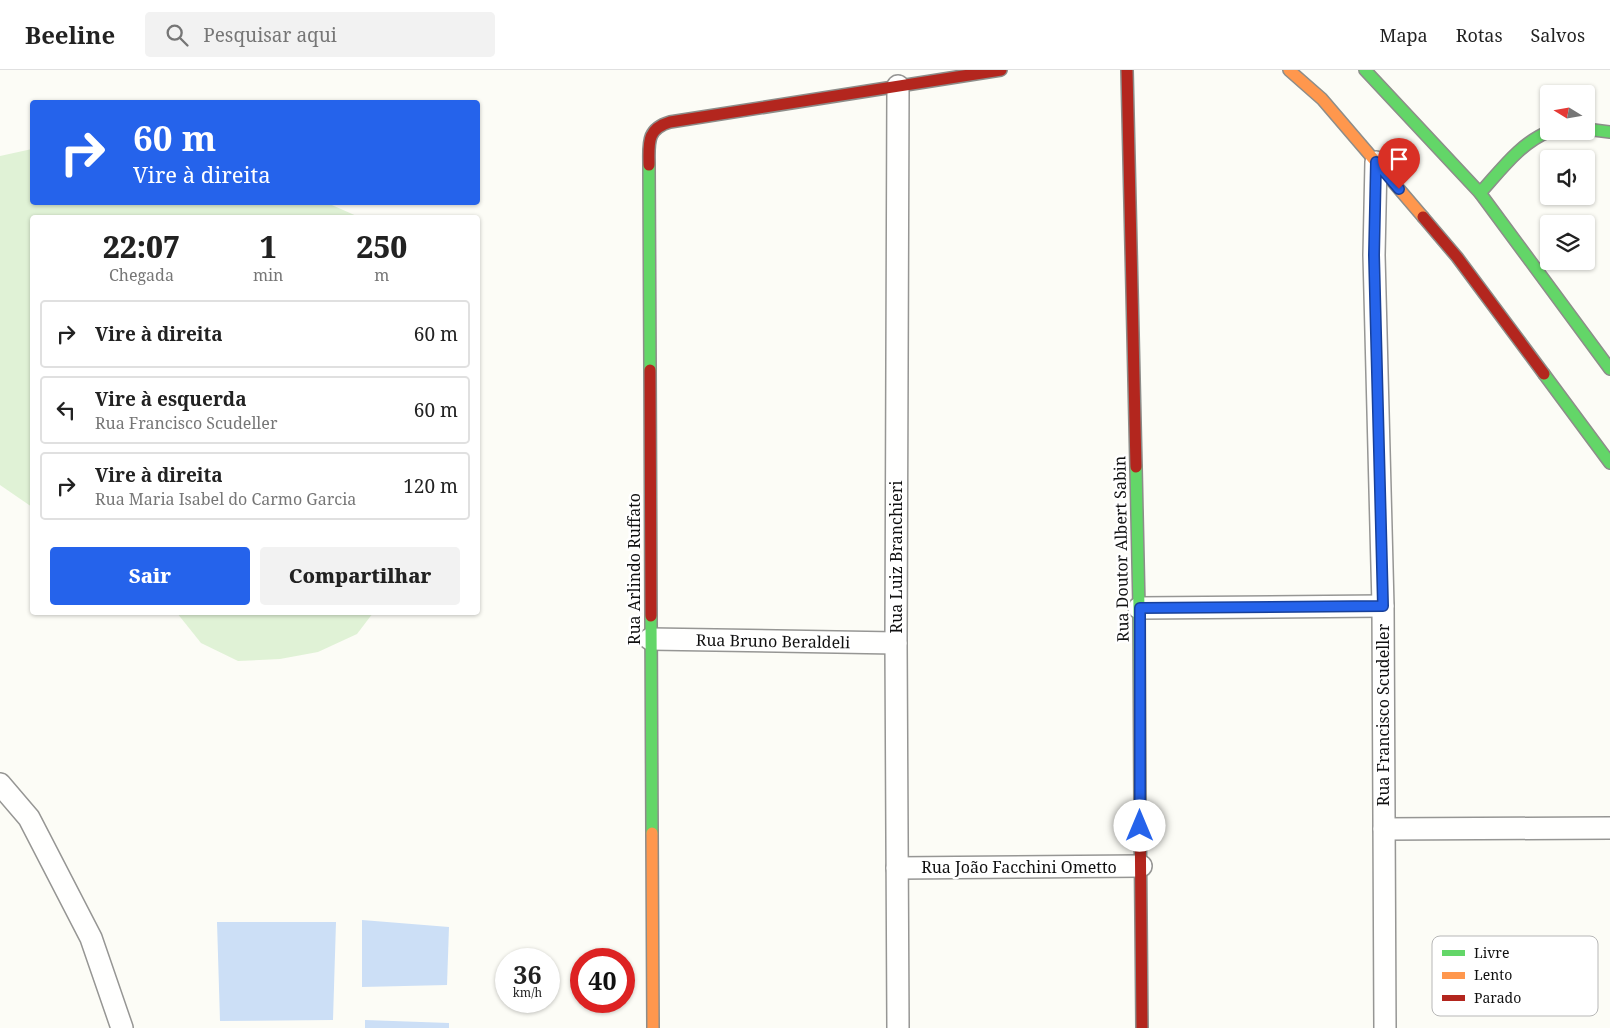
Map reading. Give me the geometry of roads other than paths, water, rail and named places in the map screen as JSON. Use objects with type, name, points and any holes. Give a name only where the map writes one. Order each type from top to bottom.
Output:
[{"type":"street","points":[[898,86],[1001,70]]},
{"type":"street","name":"Rua Doutor Albert Sabin","points":[[1127,70],[1140,608],[1142,1028]]},
{"type":"street","points":[[1289,70],[1322,100],[1457,257],[1610,463]]},
{"type":"street","points":[[1365,70],[1480,193],[1610,369]]},
{"type":"street","name":"Rua Arlindo Ruffato","points":[[653,1028],[649,140],[652,131],[660,124],[758,110],[898,86]]},
{"type":"street","name":"Rua Luiz Branchieri","points":[[898,86],[896,643],[898,1028]]},
{"type":"street","points":[[1595,130],[1610,132]]},
{"type":"street","points":[[1480,193],[1517,152],[1540,135]]},
{"type":"street","name":"Rua Francisco Scudeller","points":[[1376,162],[1374,255],[1383,606],[1385,1028]]},
{"type":"street","points":[[1140,608],[1383,606]]},
{"type":"street","name":"Rua Bruno Beraldeli","points":[[650,639],[896,643]]},
{"type":"street","points":[[0,784],[29,818],[91,938],[122,1028]]},
{"type":"street","points":[[1384,829],[1610,828]]},
{"type":"street","name":"Rua João Facchini Ometto","points":[[897,868],[1141,866]]},
{"type":"water","points":[[362,920],[449,927],[447,985],[362,987]]},
{"type":"water","points":[[217,922],[336,922],[333,1020],[220,1021]]},
{"type":"water","points":[[365,1020],[449,1023],[449,1028],[365,1028]]}]
